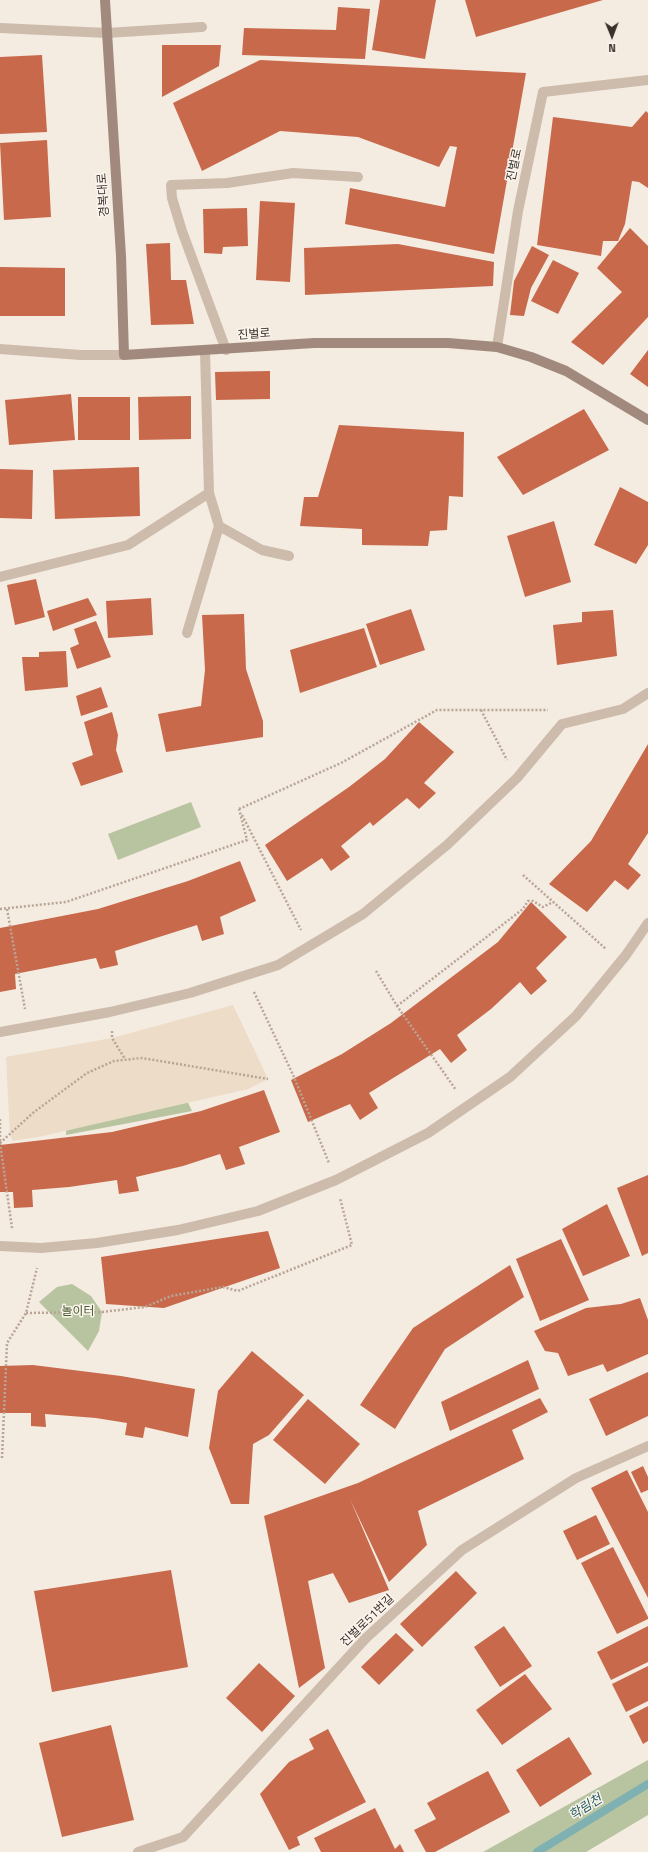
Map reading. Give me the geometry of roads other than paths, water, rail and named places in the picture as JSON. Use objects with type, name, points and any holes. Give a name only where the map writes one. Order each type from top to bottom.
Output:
[{"type":"street","name":"경복대로","points":[[105,0],[122,256],[124,355]]},
{"type":"street","points":[[0,28],[107,33],[202,28]]},
{"type":"street","name":"진벌로","points":[[496,347],[518,211],[544,92],[648,80]]},
{"type":"street","points":[[226,350],[182,231],[172,198],[170,185],[227,183],[293,173],[358,177]]},
{"type":"street","name":"진벌로","points":[[0,349],[81,355],[124,355],[226,350],[314,343],[448,343],[496,347],[531,357],[566,371],[648,420]]},
{"type":"street","points":[[187,632],[219,526],[209,493],[205,351]]},
{"type":"street","points":[[0,578],[128,545],[209,493]]},
{"type":"street","points":[[219,526],[262,550],[289,556]]},
{"type":"street","points":[[0,1032],[110,1012],[190,993],[278,966],[310,948],[363,914],[447,845],[517,778],[562,724],[623,709],[648,693]]},
{"type":"street","points":[[0,1246],[41,1248],[97,1242],[178,1230],[258,1211],[336,1180],[428,1133],[510,1077],[576,1016],[620,962],[648,923]]},
{"type":"street","name":"진벌로51번길","points":[[138,1852],[183,1837],[366,1638],[462,1550],[576,1478],[648,1446]]},
{"type":"waterway","name":"학림천","points":[[537,1852],[648,1784]]},
{"type":"park label","name":"놀이터","points":[[78,1312]]}]
